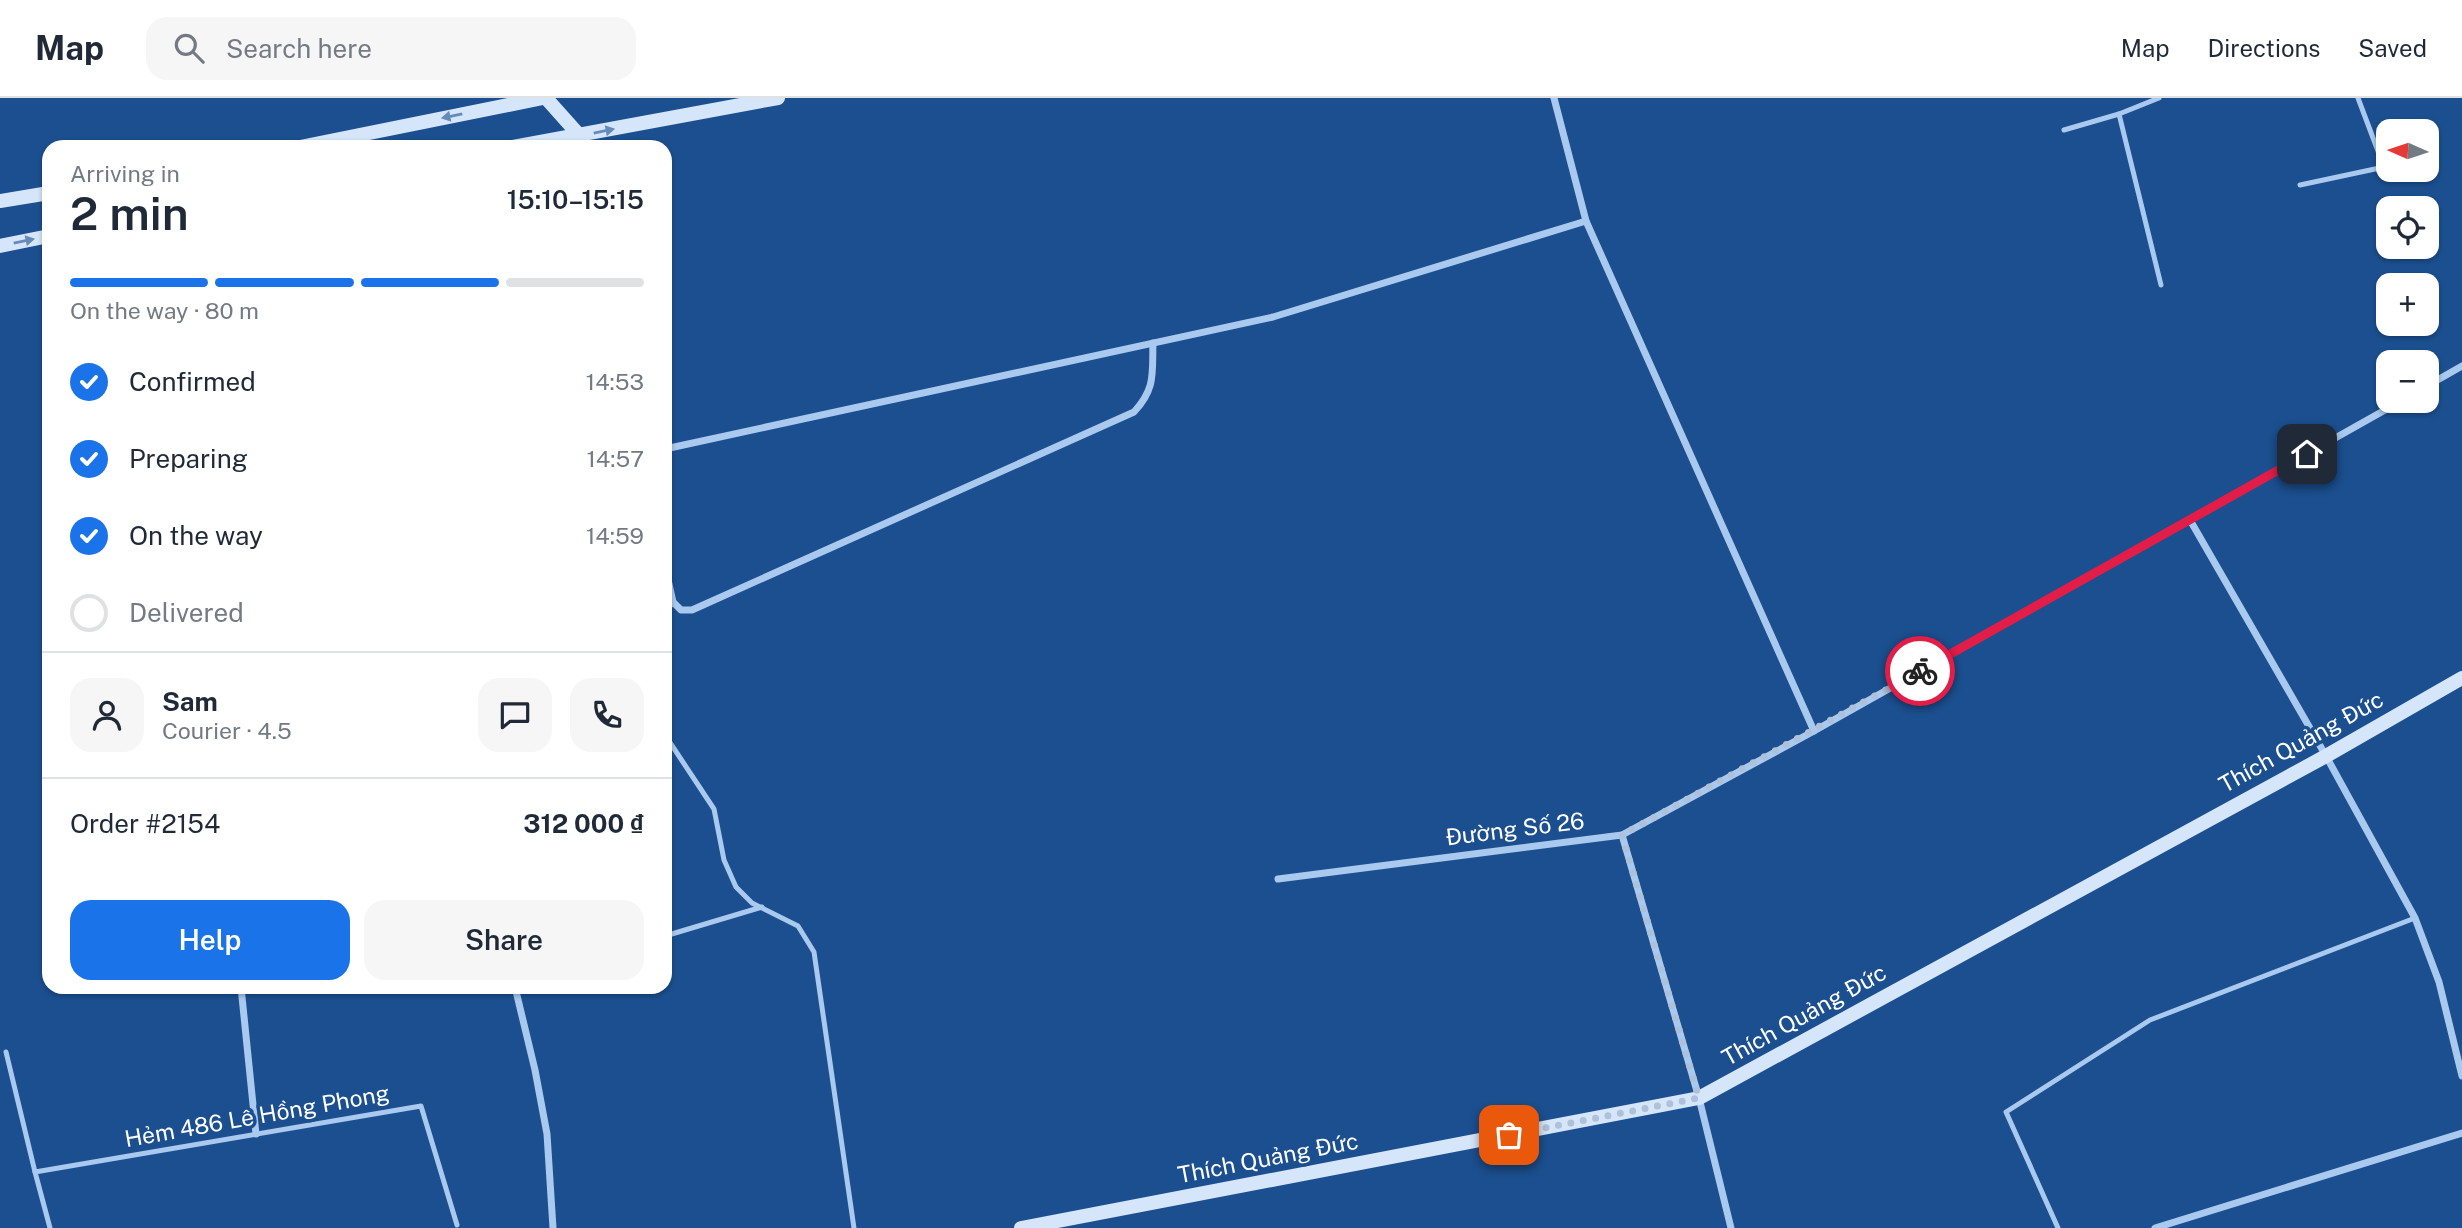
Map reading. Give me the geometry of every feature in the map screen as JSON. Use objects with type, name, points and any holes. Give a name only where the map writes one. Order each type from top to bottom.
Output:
[{"type":"street","points":[[335,140],[544,98],[579,140]]},
{"type":"street","points":[[585,140],[778,98]]},
{"type":"street","points":[[1554,98],[1586,221],[1814,731]]},
{"type":"street","points":[[0,201],[42,194]]},
{"type":"street","points":[[672,447],[1273,317],[1586,221]]},
{"type":"street","points":[[0,246],[42,237]]},
{"type":"street","points":[[672,598],[681,610],[692,610],[1135,412],[1146,399],[1152,385],[1153,343]]},
{"type":"street","points":[[2439,379],[2462,366]]},
{"type":"street","name":"Đường Số 26","points":[[1278,878],[1622,835],[1814,731],[2380,413]]},
{"type":"street","points":[[2190,520],[2416,918],[2439,982],[2462,1076]]},
{"type":"street","name":"Thích Quảng Đức","points":[[1021,1228],[1699,1098],[2326,756],[2462,678]]},
{"type":"street","points":[[1622,835],[1699,1098],[1731,1228]]},
{"type":"street","points":[[242,994],[256,1134]]},
{"type":"street","points":[[517,994],[547,1134],[553,1228]]},
{"type":"street","points":[[2155,1228],[2462,1133]]},
{"type":"lane","points":[[2064,130],[2119,114],[2159,98]]},
{"type":"lane","points":[[2358,98],[2376,142]]},
{"type":"lane","points":[[2119,114],[2161,285]]},
{"type":"lane","points":[[2300,185],[2376,168]]},
{"type":"lane","points":[[672,746],[714,809],[724,860],[736,887],[752,903],[798,926],[814,952],[854,1228]]},
{"type":"lane","points":[[672,934],[762,907]]},
{"type":"lane","points":[[2058,1228],[2006,1112],[2150,1020],[2416,918]]},
{"type":"lane","points":[[6,1052],[50,1228]]},
{"type":"lane","name":"Hẻm 486 Lê Hồng Phong","points":[[34,1172],[421,1106],[457,1225]]},
{"type":"way so far","points":[[1509,1135],[1699,1098],[1622,835],[1920,671]]},
{"type":"route","points":[[1920,671],[2307,454]]}]
